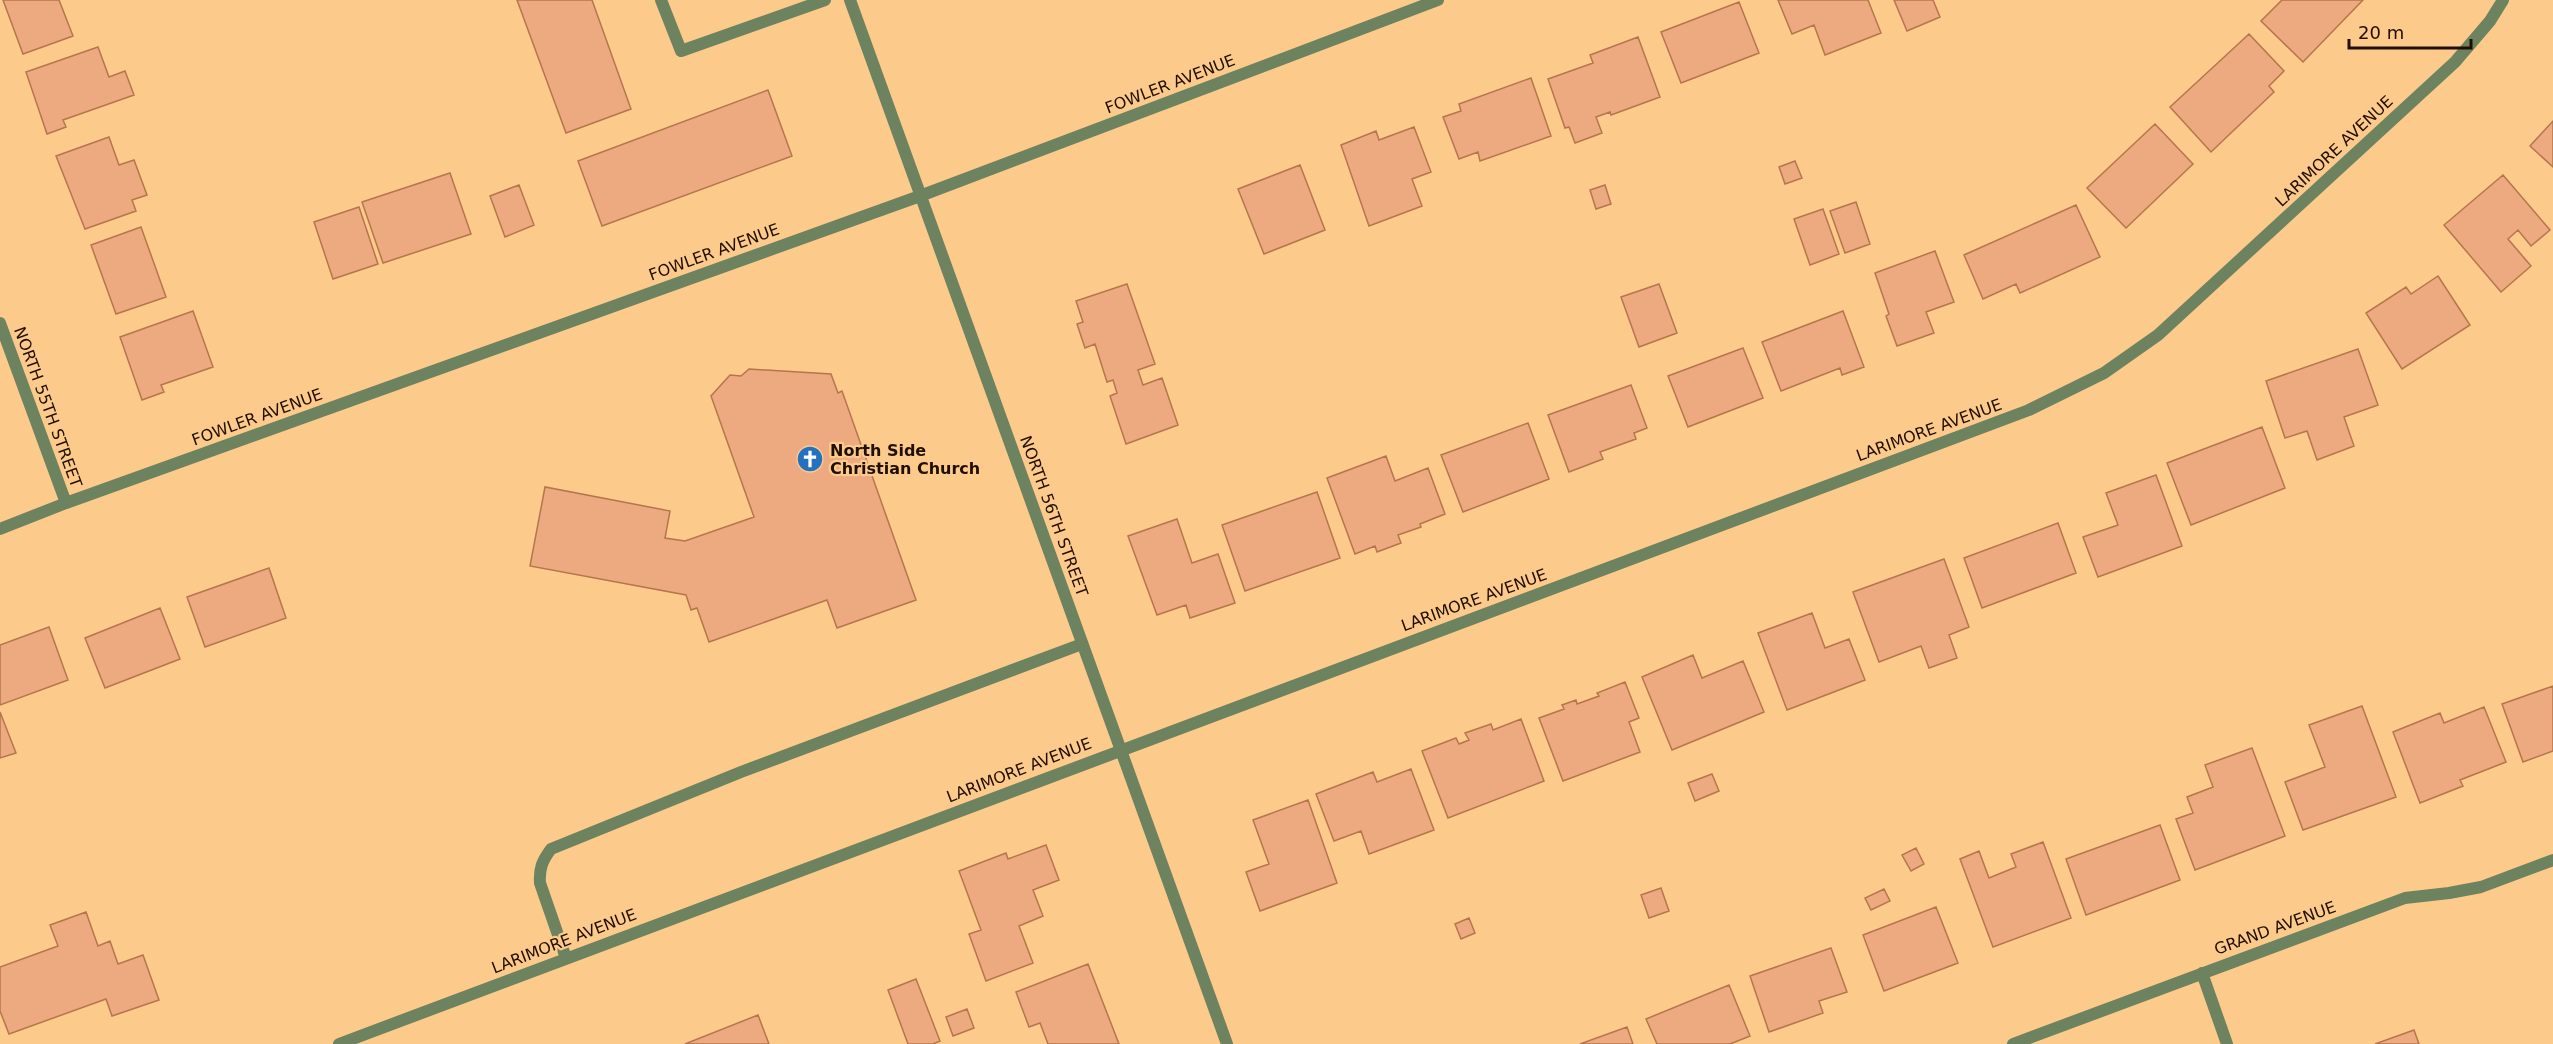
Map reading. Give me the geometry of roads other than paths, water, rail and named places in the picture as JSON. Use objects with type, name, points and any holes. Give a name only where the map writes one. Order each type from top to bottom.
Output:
[{"type":"street","points":[[661,0],[681,51],[825,0]]},
{"type":"street","name":"NORTH 56TH STREET","points":[[850,0],[1227,1044]]},
{"type":"street","name":"FOWLER AVENUE","points":[[0,529],[66,503],[920,196],[1438,0]]},
{"type":"street","name":"LARIMORE AVENUE","points":[[339,1044],[2029,410],[2104,373],[2158,335],[2455,62],[2490,21],[2503,0]]},
{"type":"street","name":"NORTH 55TH STREET","points":[[0,323],[66,503]]},
{"type":"street","points":[[566,958],[540,883],[539,872],[543,859],[551,849],[752,768],[1082,644]]},
{"type":"street","name":"GRAND AVENUE","points":[[2013,1044],[2405,898],[2449,894],[2481,887],[2553,860]]},
{"type":"street","points":[[2202,973],[2227,1044]]},
{"type":"place","name":"North Side Christian Church","points":[[810,459]]}]
